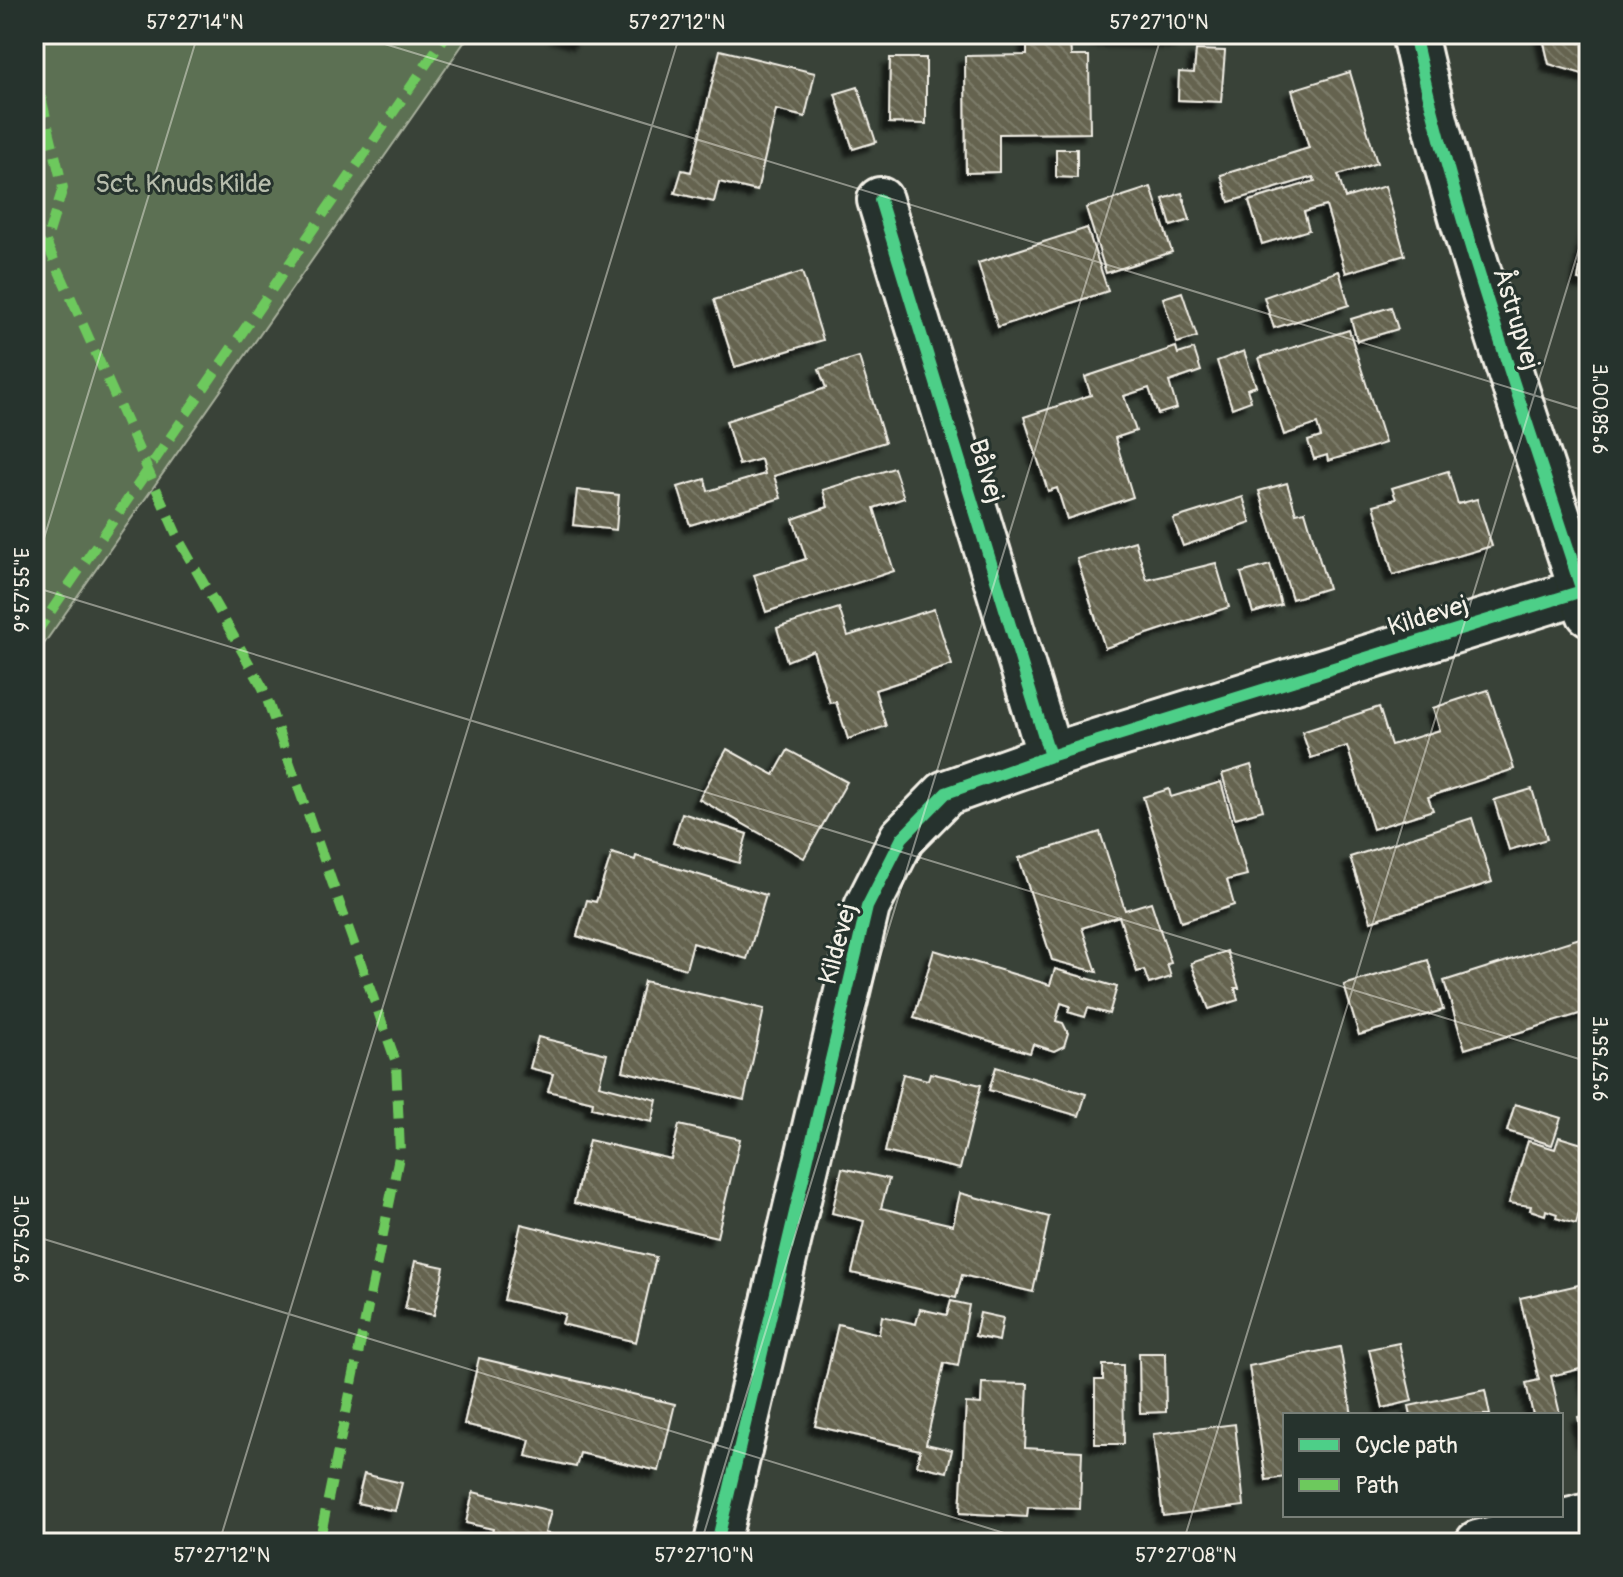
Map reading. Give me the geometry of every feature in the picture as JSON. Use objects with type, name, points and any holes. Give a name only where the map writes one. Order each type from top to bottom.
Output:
[{"type":"street","name":"Åstrupvej","points":[[1414,34],[1427,93],[1503,357],[1586,602]]},
{"type":"street","name":"Bålvej","points":[[880,200],[1050,756]]},
{"type":"street","name":"Kildevej","points":[[717,1543],[867,907],[902,838],[946,793],[1050,756],[1586,602]]},
{"type":"street","points":[[1478,1543],[1589,1516]]},
{"type":"green space","name":"Sct. Knuds Kilde","points":[[34,34],[470,34],[34,658]]},
{"type":"building","points":[[556,34],[583,34],[581,42]]},
{"type":"building","points":[[1099,34],[1181,34],[1181,41],[1099,39]]},
{"type":"building","points":[[1542,34],[1589,34],[1589,76],[1549,64]]},
{"type":"building","points":[[1027,39],[1070,39],[1071,56],[1089,56],[1090,133],[999,134],[999,172],[966,173],[965,56],[1027,55]]},
{"type":"building","points":[[720,50],[815,73],[805,117],[776,110],[757,191],[719,182],[714,202],[675,193],[682,170],[691,172]]},
{"type":"building","points":[[1196,50],[1225,51],[1221,102],[1178,100],[1179,72],[1194,73]]},
{"type":"building","points":[[890,58],[926,58],[926,124],[889,123]]},
{"type":"building","points":[[1350,72],[1377,163],[1338,175],[1345,198],[1385,186],[1405,255],[1346,273],[1326,206],[1304,212],[1309,230],[1262,244],[1249,201],[1315,181],[1313,177],[1229,202],[1221,175],[1309,148],[1292,90]]},
{"type":"building","points":[[858,87],[876,142],[853,149],[835,94]]},
{"type":"building","points":[[1056,149],[1077,149],[1077,178],[1056,177]]},
{"type":"building","points":[[1151,187],[1172,252],[1106,273],[1086,208]]},
{"type":"building","points":[[1182,193],[1190,220],[1171,226],[1163,199]]},
{"type":"building","points":[[1589,213],[1589,282],[1578,280]]},
{"type":"building","points":[[1087,228],[1108,291],[998,327],[978,263]]},
{"type":"building","points":[[1339,271],[1349,305],[1274,328],[1264,297]]},
{"type":"building","points":[[802,272],[823,340],[735,367],[714,300]]},
{"type":"building","points":[[1182,292],[1197,337],[1177,343],[1163,298]]},
{"type":"building","points":[[1391,307],[1398,329],[1357,341],[1351,319]]},
{"type":"building","points":[[1349,330],[1385,443],[1328,461],[1327,455],[1314,459],[1308,441],[1321,437],[1317,424],[1284,435],[1259,358]]},
{"type":"building","points":[[1176,347],[1178,354],[1194,349],[1201,371],[1169,382],[1177,408],[1158,414],[1149,388],[1124,396],[1136,431],[1115,438],[1133,497],[1067,519],[1057,488],[1048,491],[1024,417],[1091,395],[1085,377]]},
{"type":"building","points":[[1244,351],[1256,386],[1247,389],[1251,401],[1232,408],[1217,361]]},
{"type":"building","points":[[859,357],[885,442],[774,476],[781,498],[690,525],[678,487],[705,479],[708,491],[765,474],[761,459],[739,465],[726,421],[826,388],[819,369]]},
{"type":"building","points":[[894,468],[904,498],[874,508],[894,571],[766,612],[754,575],[806,559],[793,519],[828,507],[823,490]]},
{"type":"building","points":[[1448,471],[1458,504],[1477,499],[1492,546],[1393,575],[1374,505],[1396,499],[1392,488]]},
{"type":"building","points":[[1287,483],[1296,513],[1305,511],[1328,588],[1292,599],[1259,491]]},
{"type":"building","points":[[577,490],[619,495],[616,530],[573,525]]},
{"type":"building","points":[[1243,497],[1251,523],[1183,546],[1173,519]]},
{"type":"building","points":[[1135,541],[1147,580],[1216,563],[1229,607],[1105,648],[1077,559]]},
{"type":"building","points":[[1270,565],[1281,605],[1253,613],[1241,573]]},
{"type":"building","points":[[839,608],[848,636],[934,609],[952,665],[875,690],[886,726],[848,739],[836,702],[830,703],[813,650],[787,661],[777,628]]},
{"type":"building","points":[[1488,690],[1514,769],[1428,797],[1433,810],[1373,829],[1347,746],[1311,758],[1302,732],[1379,707],[1391,745],[1440,730],[1433,708]]},
{"type":"building","points":[[727,749],[774,775],[788,750],[847,782],[804,858],[699,799]]},
{"type":"building","points":[[1251,765],[1263,810],[1235,818],[1222,774]]},
{"type":"building","points":[[1221,782],[1247,875],[1227,880],[1234,905],[1181,922],[1143,797],[1169,789],[1171,797]]},
{"type":"building","points":[[1532,789],[1547,839],[1509,850],[1494,800]]},
{"type":"building","points":[[682,813],[747,834],[739,863],[673,843]]},
{"type":"building","points":[[1472,818],[1492,882],[1371,921],[1350,857]]},
{"type":"building","points":[[1100,832],[1125,910],[1151,902],[1171,963],[1167,964],[1171,977],[1149,984],[1144,970],[1137,972],[1119,916],[1082,928],[1097,972],[1052,960],[1019,858]]},
{"type":"building","points":[[612,853],[635,860],[636,856],[766,895],[747,959],[693,943],[686,969],[577,936],[587,900],[596,902]]},
{"type":"building","points":[[1583,937],[1589,957],[1589,1011],[1465,1049],[1444,981]]},
{"type":"building","points":[[934,950],[1050,985],[1055,969],[1117,987],[1109,1014],[1088,1008],[1085,1017],[1068,1012],[1070,1006],[1061,1003],[1056,1021],[1063,1023],[1068,1033],[1064,1046],[1054,1051],[1033,1044],[1030,1053],[914,1018]]},
{"type":"building","points":[[1227,951],[1239,988],[1235,988],[1238,1000],[1209,1009],[1191,963]]},
{"type":"building","points":[[1428,960],[1443,1010],[1359,1035],[1344,985]]},
{"type":"building","points":[[644,981],[764,1009],[744,1100],[623,1071]]},
{"type":"building","points":[[538,1037],[607,1054],[599,1085],[657,1100],[652,1122],[592,1108],[593,1102],[548,1091],[553,1074],[530,1068]]},
{"type":"building","points":[[996,1067],[1086,1094],[1079,1116],[989,1090]]},
{"type":"building","points":[[930,1073],[981,1085],[960,1169],[885,1152],[903,1074],[928,1080]]},
{"type":"building","points":[[1515,1104],[1561,1118],[1552,1145],[1507,1131]]},
{"type":"building","points":[[679,1125],[740,1139],[717,1237],[574,1203],[589,1140],[671,1159]]},
{"type":"building","points":[[1559,1137],[1589,1146],[1589,1216],[1579,1213],[1576,1224],[1556,1218],[1557,1214],[1546,1210],[1545,1215],[1530,1210],[1531,1206],[1509,1203],[1528,1141],[1555,1149]]},
{"type":"building","points":[[842,1168],[889,1179],[881,1208],[953,1225],[960,1193],[1049,1217],[1033,1292],[962,1275],[956,1298],[852,1273],[864,1221],[832,1213]]},
{"type":"building","points":[[521,1224],[656,1257],[636,1342],[562,1324],[565,1314],[504,1300]]},
{"type":"building","points":[[415,1261],[444,1267],[434,1315],[405,1309]]},
{"type":"building","points":[[1583,1284],[1589,1309],[1589,1391],[1584,1368],[1551,1376],[1560,1413],[1533,1413],[1526,1383],[1539,1380],[1520,1298]]},
{"type":"building","points":[[951,1301],[969,1305],[958,1366],[944,1363],[926,1444],[952,1450],[947,1472],[917,1465],[920,1450],[815,1426],[838,1324],[879,1334],[882,1316],[916,1324],[920,1309],[947,1315]]},
{"type":"building","points":[[980,1313],[1003,1318],[999,1341],[975,1336]]},
{"type":"building","points":[[1399,1343],[1412,1401],[1383,1408],[1369,1349]]},
{"type":"building","points":[[1340,1347],[1352,1413],[1283,1413],[1283,1477],[1266,1480],[1249,1366]]},
{"type":"building","points":[[1139,1353],[1165,1353],[1166,1412],[1140,1413]]},
{"type":"building","points":[[479,1358],[675,1404],[659,1471],[580,1453],[576,1467],[526,1456],[530,1440],[464,1424]]},
{"type":"building","points":[[1103,1365],[1123,1365],[1124,1444],[1095,1444],[1095,1380],[1103,1380]]},
{"type":"building","points":[[982,1383],[1028,1384],[1025,1448],[1082,1451],[1080,1509],[1028,1507],[1027,1517],[960,1513],[966,1403],[981,1404]]},
{"type":"building","points":[[1485,1390],[1490,1413],[1411,1413],[1409,1406]]},
{"type":"building","points":[[1589,1414],[1589,1438],[1583,1440],[1578,1417]]},
{"type":"building","points":[[1235,1424],[1244,1506],[1163,1516],[1153,1434]]},
{"type":"building","points":[[364,1474],[402,1483],[395,1511],[357,1503]]},
{"type":"building","points":[[473,1492],[551,1511],[545,1533],[584,1543],[490,1543],[493,1529],[466,1523]]},
{"type":"marked path","points":[[34,51],[39,34]]},
{"type":"marked path","points":[[34,636],[447,34]]},
{"type":"marked path","points":[[34,68],[63,188],[46,242],[34,254]]},
{"type":"marked path","points":[[46,242],[180,542],[263,688],[396,1062],[400,1152],[319,1543]]},
{"type":"cycle path","points":[[1414,34],[1451,181],[1589,613]]},
{"type":"cycle path","points":[[880,200],[1050,756]]},
{"type":"cycle path","points":[[717,1543],[867,907],[902,838],[946,793],[1050,756],[1582,591]]}]
